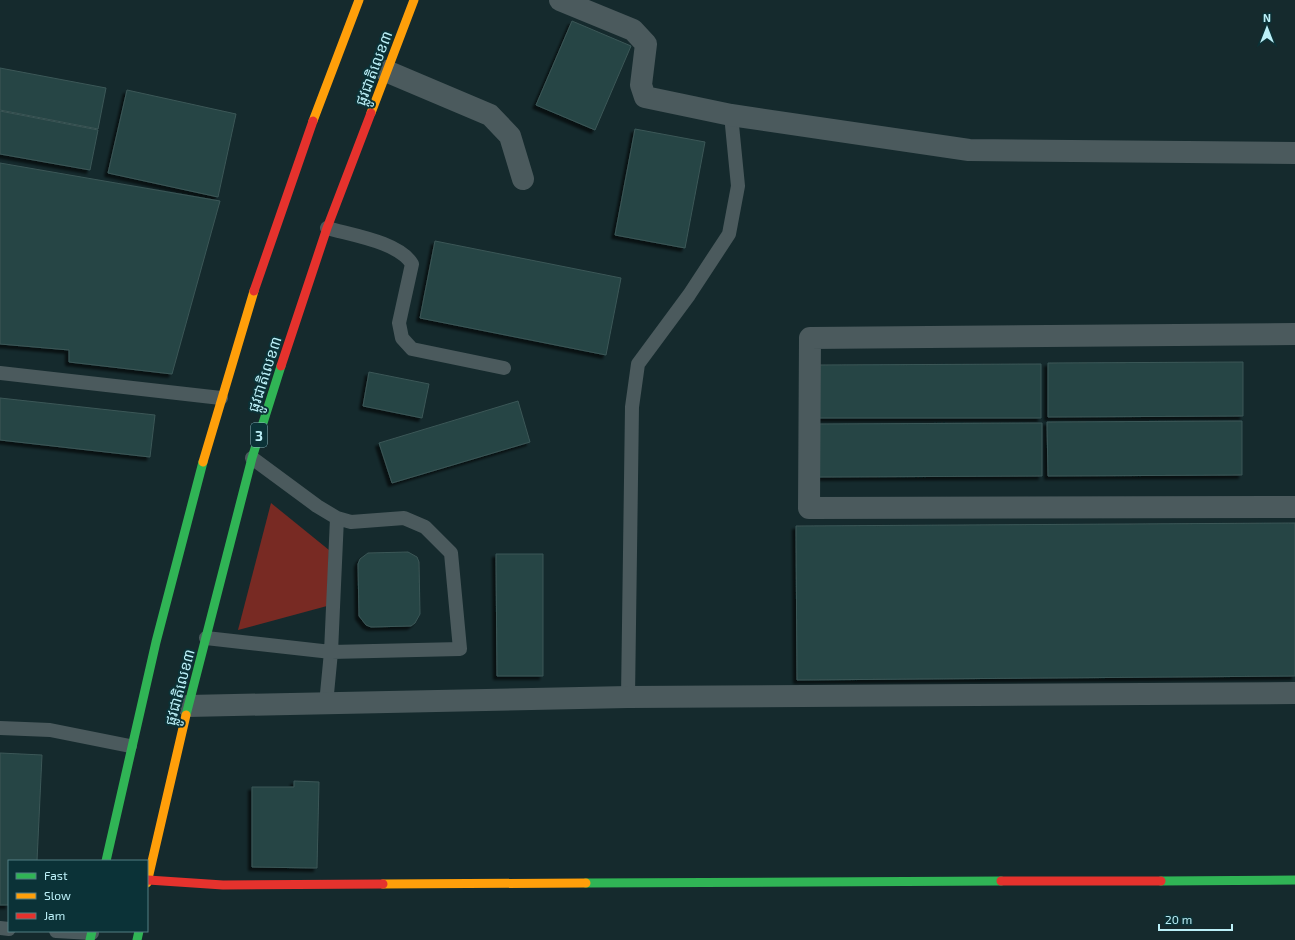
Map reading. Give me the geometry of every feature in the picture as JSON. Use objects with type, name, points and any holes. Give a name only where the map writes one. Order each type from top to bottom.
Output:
[{"type":"main road","points":[[106,860],[130,746],[180,542],[221,398],[279,214],[358,0]]},
{"type":"main road","name":"ផ្លូវជាតិលេខ៣","points":[[148,878],[188,706],[252,458],[268,405],[327,228],[414,0]]},
{"type":"main road","points":[[148,882],[223,885],[1295,880]]},
{"type":"street","points":[[560,0],[633,30],[646,44],[641,85],[645,97],[731,115],[969,150],[1295,153]]},
{"type":"street","points":[[386,71],[490,115],[510,136],[523,178]]},
{"type":"street","points":[[1295,334],[810,338],[809,508],[1295,507]]},
{"type":"street","points":[[188,706],[628,697],[1295,693]]},
{"type":"lane","points":[[628,697],[632,407],[638,364],[689,295],[729,234],[738,186],[731,115]]},
{"type":"lane","points":[[327,228],[390,246],[408,256],[412,264],[399,323],[402,338],[412,349],[504,368]]},
{"type":"lane","points":[[0,374],[221,398]]},
{"type":"lane","points":[[206,638],[331,652],[460,648],[451,553],[425,527],[404,518],[351,522],[337,518],[317,506],[252,458]]},
{"type":"lane","points":[[326,704],[331,652],[337,518]]},
{"type":"lane","points":[[0,728],[50,730],[130,746]]},
{"type":"lane","points":[[65,932],[91,935]]},
{"type":"shaded area","points":[[271,503],[329,550],[327,606],[238,630]]},
{"type":"building","points":[[572,21],[631,46],[595,130],[536,105]]},
{"type":"building","points":[[0,68],[106,88],[98,129],[0,110]]},
{"type":"building","points":[[127,90],[236,114],[218,197],[108,173]]},
{"type":"building","points":[[0,111],[98,130],[90,170],[0,154]]},
{"type":"building","points":[[635,129],[705,142],[685,248],[615,235]]},
{"type":"building","points":[[0,163],[220,201],[172,374],[69,362],[69,350],[0,344]]},
{"type":"building","points":[[435,241],[621,278],[606,355],[420,318]]},
{"type":"building","points":[[1243,362],[1243,416],[1048,417],[1048,363]]},
{"type":"building","points":[[1041,364],[1041,418],[818,418],[818,365]]},
{"type":"building","points":[[369,372],[429,384],[422,418],[363,406]]},
{"type":"building","points":[[0,398],[155,415],[150,457],[0,440]]},
{"type":"building","points":[[518,401],[530,442],[392,483],[379,443]]},
{"type":"building","points":[[1242,421],[1242,475],[1048,476],[1047,422]]},
{"type":"building","points":[[1042,423],[1042,476],[819,477],[819,424]]},
{"type":"building","points":[[1295,523],[1295,676],[797,680],[796,526]]},
{"type":"building","points":[[408,552],[417,557],[419,562],[420,614],[415,623],[411,626],[371,627],[366,625],[359,616],[358,564],[360,559],[368,553]]},
{"type":"building","points":[[496,554],[543,554],[543,676],[497,676]]},
{"type":"building","points":[[0,753],[42,755],[37,860],[8,860],[8,905],[0,905]]},
{"type":"building","points":[[294,781],[319,782],[317,868],[252,867],[252,787],[294,787]]},
{"type":"traffic: fast","points":[[186,715],[252,458],[281,366]]},
{"type":"traffic: fast","points":[[106,860],[156,642],[203,462]]},
{"type":"traffic: fast","points":[[1161,881],[1295,880]]},
{"type":"traffic: fast","points":[[586,883],[1001,881]]},
{"type":"traffic: fast","points":[[90,940],[92,932]]},
{"type":"traffic: fast","points":[[137,940],[139,932]]},
{"type":"traffic: slow","points":[[313,121],[359,0]]},
{"type":"traffic: slow","points":[[371,113],[414,0]]},
{"type":"traffic: slow","points":[[203,462],[254,291]]},
{"type":"traffic: slow","points":[[148,879],[186,715]]},
{"type":"traffic: slow","points":[[383,884],[586,883]]},
{"type":"traffic: jam","points":[[281,366],[327,228],[371,113]]},
{"type":"traffic: jam","points":[[254,291],[313,121]]},
{"type":"traffic: jam","points":[[148,880],[223,885],[383,884]]},
{"type":"traffic: jam","points":[[1001,881],[1161,881]]}]
